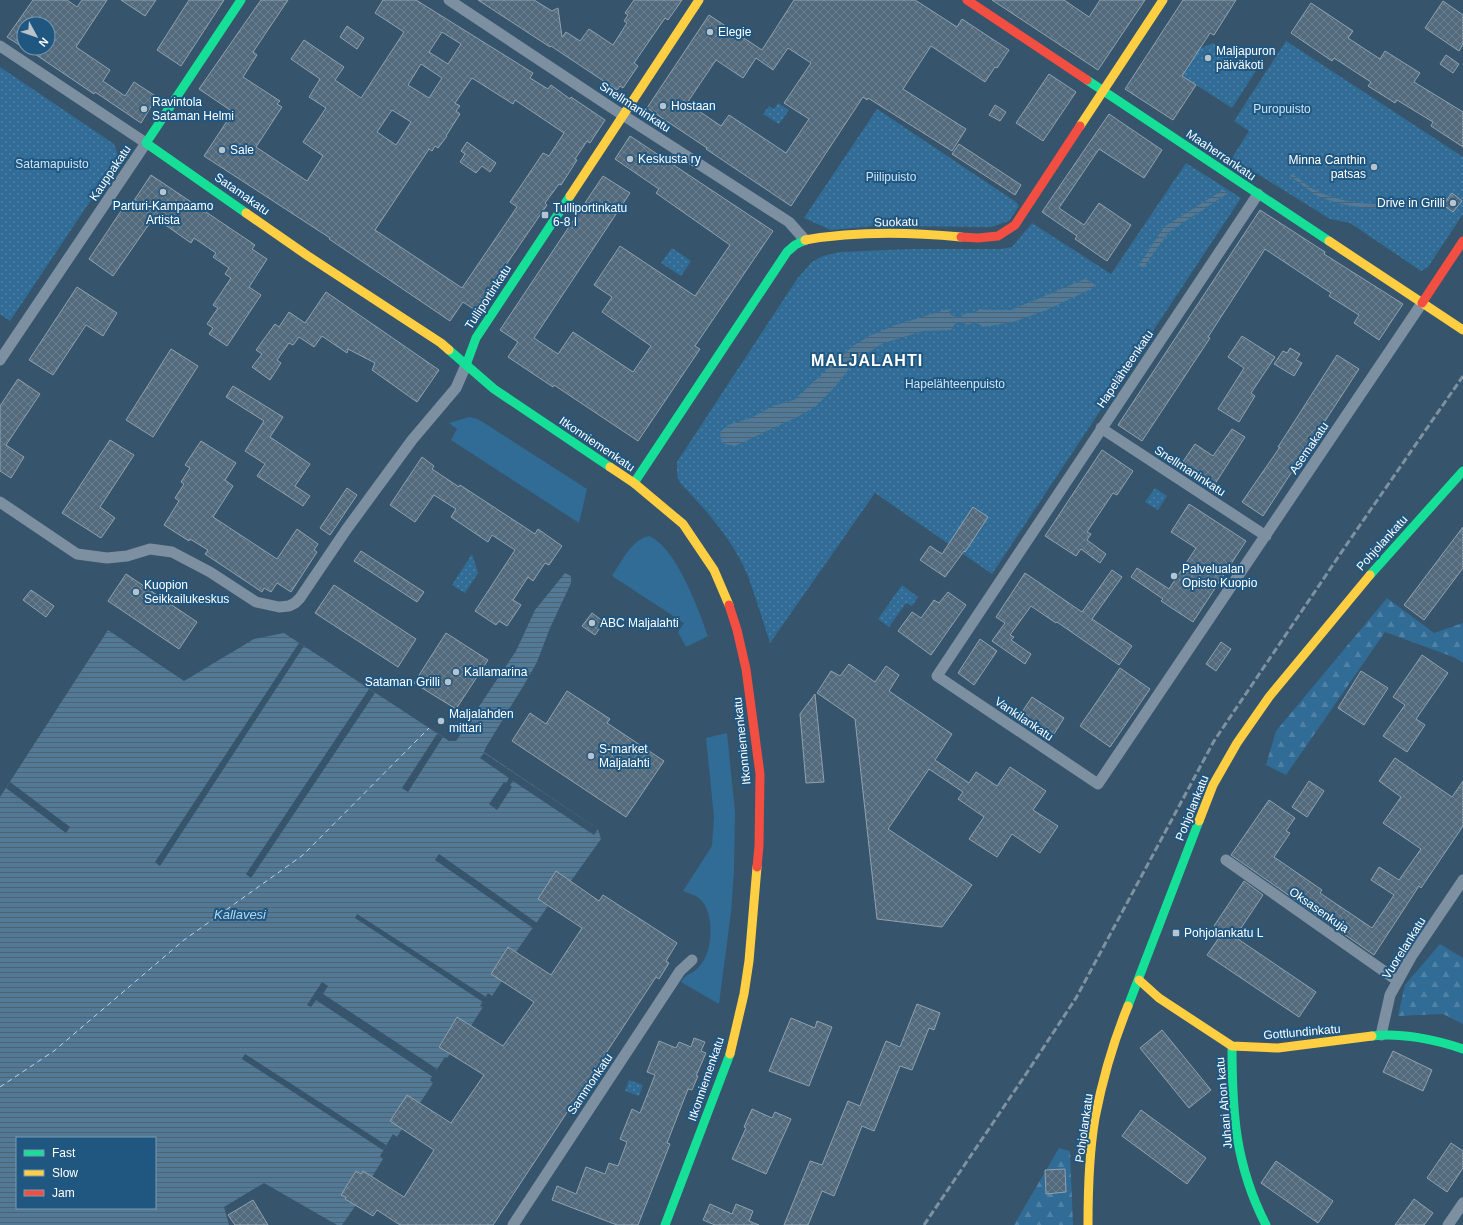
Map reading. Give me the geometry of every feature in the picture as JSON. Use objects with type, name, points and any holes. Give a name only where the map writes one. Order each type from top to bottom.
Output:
[{"type":"main road","name":"Kauppakatu","points":[[146,143],[241,0]]},
{"type":"main road","name":"Tulliportinkatu","points":[[466,365],[476,338],[698,0]]},
{"type":"main road","name":"Maaherrankatu","points":[[967,0],[1463,330]]},
{"type":"main road","name":"Suokatu","points":[[634,483],[787,252],[795,245],[805,240],[855,235],[918,233],[978,238],[998,236],[1004,233],[1015,225],[1163,0]]},
{"type":"main road","name":"Satamakatu","points":[[146,143],[308,256],[441,343],[466,365]]},
{"type":"main road","name":"Asemakatu","points":[[1422,303],[1463,241]]},
{"type":"main road","name":"Itkonniemenkatu","points":[[466,365],[494,389],[634,483],[683,524],[714,570],[726,596],[744,658],[760,774],[759,846],[749,961],[744,994],[728,1061],[666,1225]]},
{"type":"main road","name":"Pohjolankatu","points":[[1088,1225],[1088,1193],[1095,1118],[1119,1027],[1139,980],[1213,785],[1237,743],[1269,697],[1367,578],[1463,471]]},
{"type":"main road","points":[[1139,980],[1159,998],[1232,1046]]},
{"type":"main road","name":"Gottlundinkatu","points":[[1232,1046],[1278,1048],[1380,1035],[1417,1038],[1463,1049]]},
{"type":"main road","name":"Juhani Ahon katu","points":[[1232,1046],[1232,1072],[1237,1140],[1247,1181],[1266,1225]]},
{"type":"street","name":"Snellmaninkatu","points":[[449,0],[789,222],[805,240]]},
{"type":"street","name":"Satamakatu","points":[[0,46],[146,143]]},
{"type":"street","name":"Kauppakatu","points":[[0,360],[146,143]]},
{"type":"street","name":"Hapelähteenkatu","points":[[1014,558],[1258,194]]},
{"type":"street","name":"Asemakatu","points":[[1176,668],[1422,303]]},
{"type":"street","name":"Tulliportinkatu","points":[[0,502],[77,554],[107,558],[127,556],[150,550],[172,552],[210,572],[256,602],[280,607],[289,606],[300,598],[346,530],[412,440],[456,388],[466,365]]},
{"type":"street","name":"Snellmaninkatu","points":[[1101,428],[1266,536]]},
{"type":"street","name":"Vankilankatu","points":[[1014,558],[937,676],[1098,784],[1176,668]]},
{"type":"street","name":"Oksasenkuja","points":[[1226,860],[1398,981]]},
{"type":"street","name":"Vuorelankatu","points":[[1380,1035],[1390,995],[1411,957],[1463,880]]},
{"type":"street","name":"Sammonkatu","points":[[513,1225],[680,971],[692,960]]},
{"type":"street","points":[[1448,1225],[1463,1203]]},
{"type":"green space","name":"Puropuisto","points":[[1286,41],[1463,157],[1463,214],[1428,267],[1421,271],[1350,223],[1330,219],[1232,158],[1249,131],[1234,121]]},
{"type":"green space","points":[[1213,43],[1256,71],[1232,108],[1182,76],[1199,49]]},
{"type":"green space","name":"Satamapuisto","points":[[0,67],[114,144],[119,158],[10,321],[0,314]]},
{"type":"green space","points":[[778,103],[789,110],[779,124],[763,114],[769,106],[774,109]]},
{"type":"green space","name":"Piilipuisto","points":[[877,109],[1016,202],[1019,206],[1009,221],[991,227],[874,226],[831,230],[804,218]]},
{"type":"green space","name":"Hapelähteenpuisto","points":[[1186,163],[1241,198],[992,574],[875,493],[770,643],[751,584],[742,563],[719,527],[679,481],[677,462],[797,279],[812,262],[823,256],[840,252],[913,249],[1000,249],[1012,247],[1032,223],[1111,274]]},
{"type":"green space","points":[[672,248],[691,261],[681,276],[661,263]]},
{"type":"green space","points":[[469,417],[478,419],[587,489],[579,523],[451,440],[457,429],[449,423]]},
{"type":"green space","points":[[1155,488],[1167,496],[1158,510],[1145,502]]},
{"type":"green space","points":[[649,536],[659,542],[677,566],[699,611],[708,636],[686,647],[678,632],[684,623],[612,576],[632,546],[643,538]]},
{"type":"green space","points":[[472,554],[478,573],[465,593],[452,585]]},
{"type":"green space","points":[[902,585],[918,597],[912,606],[906,603],[889,627],[878,619]]},
{"type":"green space","points":[[1387,598],[1434,633],[1463,623],[1463,663],[1456,658],[1385,632],[1286,775],[1266,765],[1276,731]]},
{"type":"green space","points":[[727,733],[735,812],[734,870],[731,912],[719,1004],[681,982],[703,962],[707,954],[710,935],[709,916],[702,901],[696,896],[683,891],[712,846],[714,817],[706,738]]},
{"type":"green space","points":[[1440,944],[1463,958],[1463,1024],[1443,1014],[1398,1016],[1405,985]]},
{"type":"green space","points":[[629,1080],[643,1085],[639,1096],[625,1091]]},
{"type":"green space","points":[[1059,1148],[1070,1151],[1073,1225],[1014,1225]]},
{"type":"water","points":[[1292,174],[1314,189],[1338,199],[1369,204],[1402,204],[1404,208],[1382,209],[1350,206],[1329,200],[1311,192],[1290,176]]},
{"type":"water","points":[[1223,190],[1228,193],[1169,232],[1143,268],[1139,265],[1164,227]]},
{"type":"water","points":[[1085,279],[1097,286],[1049,309],[1013,322],[983,327],[978,323],[968,325],[961,322],[955,324],[951,330],[923,331],[884,343],[867,353],[851,366],[834,388],[816,406],[797,417],[735,446],[725,444],[721,440],[720,432],[728,425],[751,418],[773,406],[794,400],[853,346],[869,336],[896,325],[948,309],[951,315],[959,318],[966,313],[975,313],[979,309],[1011,310]]},
{"type":"water","name":"Kallavesi","points":[[565,573],[571,576],[571,583],[550,628],[537,662],[484,752],[598,829],[601,839],[571,881],[556,872],[538,899],[548,906],[516,952],[508,947],[491,974],[502,981],[492,996],[488,993],[480,1006],[483,1007],[471,1026],[457,1017],[439,1046],[450,1054],[447,1058],[445,1057],[430,1080],[433,1083],[420,1103],[407,1095],[390,1121],[402,1129],[397,1137],[393,1134],[380,1156],[383,1159],[372,1177],[356,1171],[342,1194],[346,1197],[345,1199],[356,1205],[342,1225],[337,1225],[264,1183],[224,1207],[229,1225],[0,1225],[0,797],[108,630],[184,681],[254,639],[284,633],[449,741],[456,741],[516,651],[535,610]]},
{"type":"pier","points":[[299,643],[304,646],[160,866],[155,862]]},
{"type":"pier","points":[[369,689],[375,693],[251,878],[246,874]]},
{"type":"pier","points":[[437,734],[443,737],[408,792],[402,788]]},
{"type":"pier","points":[[484,753],[598,829],[594,835],[513,781],[510,785],[512,787],[497,810],[489,804],[504,782],[506,783],[509,778],[480,758]]},
{"type":"pier","points":[[10,782],[70,827],[66,833],[6,788]]},
{"type":"pier","points":[[439,854],[537,923],[533,928],[435,860]]},
{"type":"pier","points":[[357,914],[486,997],[483,1002],[355,918]]},
{"type":"pier","points":[[322,982],[328,986],[323,994],[437,1069],[433,1077],[316,1000],[311,1007],[307,1005]]},
{"type":"pier","points":[[245,1054],[386,1145],[385,1148],[383,1150],[242,1059]]},
{"type":"building","points":[[33,0],[67,0],[77,7],[82,0],[107,0],[76,47],[110,70],[103,81],[125,96],[134,82],[157,97],[141,123],[95,92],[94,94],[38,56],[56,56],[56,16],[22,16]]},
{"type":"building","points":[[121,0],[156,0],[145,16]]},
{"type":"building","points":[[189,0],[224,0],[181,66],[157,50]]},
{"type":"building","points":[[261,0],[288,0],[253,52],[257,55],[243,77],[280,101],[277,104],[282,107],[256,147],[307,181],[323,156],[303,142],[326,108],[309,97],[320,79],[291,59],[304,40],[344,67],[335,80],[361,98],[404,32],[375,13],[383,0],[416,0],[533,73],[530,78],[548,89],[551,85],[570,99],[571,97],[605,120],[590,143],[587,141],[561,185],[559,184],[545,203],[547,205],[475,310],[463,302],[450,321],[329,239],[330,238],[204,156],[233,112],[199,89]],"holes":[[[442,32],[461,44],[448,64],[429,52]],[[421,64],[442,78],[429,98],[408,85]],[[472,78],[513,104],[515,100],[564,133],[549,156],[543,153],[510,202],[517,207],[462,288],[375,230],[429,149],[432,151],[435,146],[438,148],[447,136],[460,114],[456,111],[460,106],[455,103]],[[392,110],[411,122],[396,145],[377,132]]]},
{"type":"building","points":[[478,0],[534,0],[552,11],[558,8],[562,37],[566,32],[580,41],[589,29],[613,45],[627,23],[624,21],[628,15],[625,13],[634,0],[682,0],[668,20],[665,18],[634,63],[638,66],[623,88],[620,86],[617,90]]},
{"type":"building","points":[[794,0],[915,0],[957,27],[962,19],[1009,50],[985,82],[931,46],[903,89],[966,129],[952,151],[868,98],[867,100],[863,97],[791,206],[647,108],[709,15],[762,50]],"holes":[[[788,48],[811,63],[784,103],[809,119],[786,153],[729,115],[721,126],[687,103],[716,60],[743,78],[756,58],[773,70]]]},
{"type":"building","points":[[992,0],[1064,0],[1089,17],[1100,0],[1145,0],[1098,70]]},
{"type":"building","points":[[1183,0],[1236,0],[1214,35],[1210,33],[1182,76],[1196,85],[1173,120],[1125,89]]},
{"type":"building","points":[[1443,1],[1463,15],[1463,44],[1459,51],[1425,28]]},
{"type":"building","points":[[1311,3],[1353,31],[1348,38],[1380,59],[1385,51],[1420,73],[1414,82],[1463,112],[1463,147],[1431,126],[1433,122],[1397,100],[1395,103],[1368,86],[1371,82],[1334,58],[1332,61],[1291,33]]},
{"type":"building","points":[[16,24],[16,43],[7,37]]},
{"type":"building","points":[[347,26],[364,38],[357,49],[340,37]]},
{"type":"building","points":[[1446,55],[1459,64],[1453,73],[1440,64]]},
{"type":"building","points":[[1049,74],[1076,92],[1043,141],[1016,123]]},
{"type":"building","points":[[995,105],[1006,112],[1000,121],[989,115]]},
{"type":"building","points":[[1109,114],[1162,150],[1144,178],[1099,149],[1059,208],[1084,225],[1099,203],[1131,225],[1107,261],[1075,239],[1077,236],[1042,212]]},
{"type":"building","points":[[630,136],[773,231],[695,346],[700,349],[638,441],[554,385],[553,387],[508,357],[518,342],[500,330],[603,176],[630,193],[534,338],[558,354],[573,332],[633,372],[651,346],[602,312],[612,297],[594,285],[620,246],[695,296],[730,245],[656,193],[659,189],[615,159]]},
{"type":"building","points":[[467,142],[496,163],[490,172],[482,166],[476,173],[460,162],[465,154],[461,151]]},
{"type":"building","points":[[959,144],[1021,185],[1015,195],[952,154]]},
{"type":"building","points":[[151,175],[255,245],[252,249],[267,259],[249,287],[261,295],[227,346],[209,334],[213,328],[207,324],[218,308],[213,305],[231,278],[225,274],[229,268],[213,257],[216,253],[194,238],[191,243],[154,217],[113,276],[89,259],[125,205],[129,208]]},
{"type":"building","points":[[1452,193],[1462,201],[1453,212],[1443,205]]},
{"type":"building","points":[[1260,210],[1325,252],[1324,254],[1403,304],[1379,340],[1354,323],[1359,315],[1329,296],[1331,293],[1265,249],[1208,337],[1210,338],[1142,441],[1118,425]]},
{"type":"building","points":[[77,287],[117,313],[103,336],[86,325],[53,375],[29,360]]},
{"type":"building","points":[[326,292],[439,370],[417,402],[372,370],[375,363],[348,349],[347,353],[322,336],[314,347],[299,337],[293,345],[289,343],[277,360],[281,363],[270,380],[252,367],[262,354],[256,350],[275,324],[279,327],[289,312],[305,323]]},
{"type":"building","points":[[1242,336],[1275,357],[1251,393],[1255,396],[1239,422],[1218,409],[1244,368],[1228,357]]},
{"type":"building","points":[[1290,348],[1300,354],[1296,360],[1302,363],[1294,376],[1274,364],[1283,351],[1287,353]]},
{"type":"building","points":[[171,349],[198,366],[153,437],[126,420]]},
{"type":"building","points":[[1337,355],[1359,369],[1263,516],[1242,502],[1280,447],[1278,447]]},
{"type":"building","points":[[18,379],[40,394],[6,445],[24,457],[11,478],[0,471],[0,406]]},
{"type":"building","points":[[233,386],[283,417],[270,437],[310,464],[295,486],[310,496],[303,506],[257,476],[265,464],[245,451],[264,421],[226,397]]},
{"type":"building","points":[[1232,429],[1245,437],[1213,487],[1180,466],[1195,444],[1213,456]]},
{"type":"building","points":[[110,440],[134,455],[100,507],[115,518],[101,538],[62,513]]},
{"type":"building","points":[[201,441],[236,463],[225,480],[233,486],[213,517],[277,559],[297,529],[318,544],[314,550],[317,552],[291,592],[277,583],[271,592],[264,588],[262,592],[205,554],[208,550],[190,539],[189,541],[164,525],[179,501],[175,498],[184,484],[181,482],[190,468],[185,465]]},
{"type":"building","points":[[1102,450],[1133,471],[1117,495],[1113,493],[1087,532],[1091,534],[1087,540],[1106,554],[1100,563],[1081,549],[1076,556],[1045,536]]},
{"type":"building","points":[[422,457],[434,466],[432,469],[459,487],[460,485],[535,534],[538,529],[562,546],[549,565],[545,563],[533,581],[528,577],[513,600],[521,605],[507,626],[499,621],[496,625],[475,611],[515,550],[492,535],[488,542],[451,517],[456,509],[434,495],[415,522],[390,505]]},
{"type":"building","points":[[347,488],[357,495],[330,535],[320,528]]},
{"type":"building","points":[[1189,504],[1246,541],[1193,622],[1161,601],[1163,599],[1131,577],[1137,568],[1169,589],[1196,548],[1171,532]]},
{"type":"building","points":[[973,507],[988,517],[965,552],[964,551],[945,577],[920,560],[930,546],[942,554]]},
{"type":"building","points":[[1463,527],[1463,568],[1424,620],[1404,605]]},
{"type":"building","points":[[361,551],[424,592],[417,602],[354,561]]},
{"type":"building","points":[[1112,570],[1122,577],[1092,619],[1132,646],[1119,665],[1031,606],[1010,635],[1014,637],[1011,640],[1031,654],[1025,664],[992,641],[1005,623],[996,617],[1025,573],[1082,612]]},
{"type":"building","points":[[126,574],[197,622],[179,649],[108,601]]},
{"type":"building","points":[[334,585],[416,639],[398,667],[315,613]]},
{"type":"building","points":[[31,590],[54,606],[46,617],[23,600]]},
{"type":"building","points":[[948,592],[966,605],[931,655],[898,631],[912,612],[921,618],[934,600],[939,603]]},
{"type":"building","points":[[592,613],[604,622],[595,635],[582,626]]},
{"type":"building","name":"Kallamarina","points":[[446,633],[488,660],[456,709],[414,683]]},
{"type":"building","points":[[980,639],[997,651],[974,685],[958,673]]},
{"type":"building","points":[[1221,642],[1231,649],[1216,671],[1206,664]]},
{"type":"building","points":[[1422,655],[1448,673],[1416,719],[1425,725],[1407,752],[1383,736],[1405,705],[1393,697]]},
{"type":"building","points":[[849,664],[875,682],[886,666],[899,675],[889,691],[952,734],[935,760],[969,783],[976,772],[997,786],[1010,767],[1046,791],[1033,810],[1058,826],[1040,853],[1012,834],[997,857],[969,839],[984,817],[958,799],[963,792],[929,769],[888,829],[972,885],[942,927],[877,919],[855,719],[817,693],[831,671],[840,676]]},
{"type":"building","points":[[1120,668],[1150,689],[1110,747],[1080,726]]},
{"type":"building","points":[[1361,671],[1388,688],[1364,725],[1338,708]]},
{"type":"building","points":[[567,691],[610,719],[607,723],[664,761],[626,817],[512,741],[530,713],[546,724]]},
{"type":"building","points":[[815,694],[824,782],[806,783],[800,714]]},
{"type":"building","points":[[1032,697],[1064,718],[1052,737],[1020,715]]},
{"type":"building","points":[[1395,758],[1452,797],[1463,781],[1463,826],[1421,888],[1419,886],[1374,955],[1231,855],[1269,800],[1295,818],[1286,831],[1290,833],[1274,857],[1322,890],[1320,893],[1372,928],[1394,895],[1371,880],[1379,867],[1399,880],[1421,849],[1383,823],[1401,797],[1379,781]]},
{"type":"building","points":[[1309,781],[1324,791],[1307,817],[1292,807]]},
{"type":"building","points":[[556,871],[599,901],[603,895],[677,943],[666,961],[669,963],[659,979],[656,977],[493,1225],[400,1225],[377,1210],[373,1216],[341,1195],[356,1171],[361,1174],[363,1171],[404,1197],[434,1150],[390,1121],[407,1095],[451,1123],[484,1075],[439,1047],[457,1017],[503,1046],[534,1002],[491,974],[508,947],[551,975],[582,928],[538,899]]},
{"type":"building","points":[[1244,881],[1263,895],[1235,937],[1316,992],[1299,1017],[1207,955],[1223,932],[1214,926]]},
{"type":"building","points":[[917,1004],[940,1013],[934,1030],[929,1028],[912,1070],[900,1066],[874,1131],[862,1126],[834,1196],[822,1191],[808,1225],[784,1225],[810,1161],[822,1165],[848,1101],[860,1106],[886,1041],[900,1047]]},
{"type":"building","points":[[791,1018],[815,1028],[817,1021],[832,1027],[809,1086],[769,1071]]},
{"type":"building","points":[[1162,1030],[1211,1090],[1189,1108],[1140,1048]]},
{"type":"building","points":[[694,1038],[705,1042],[701,1051],[706,1053],[696,1076],[698,1076],[692,1090],[688,1089],[667,1143],[670,1144],[638,1225],[617,1225],[552,1200],[557,1186],[576,1194],[586,1167],[605,1174],[609,1163],[618,1166],[627,1142],[620,1139],[632,1109],[640,1113],[655,1075],[647,1072],[659,1041],[676,1048],[679,1042],[691,1047]]},
{"type":"building","points":[[1393,1051],[1432,1070],[1423,1091],[1383,1072]]},
{"type":"building","points":[[752,1109],[772,1118],[775,1112],[791,1119],[766,1174],[732,1159],[746,1128],[744,1127]]},
{"type":"building","points":[[1141,1110],[1206,1158],[1187,1184],[1122,1136]]},
{"type":"building","points":[[1451,1143],[1463,1151],[1463,1168],[1447,1192],[1427,1178]]},
{"type":"building","points":[[1276,1161],[1333,1201],[1318,1223],[1261,1183]]},
{"type":"building","points":[[1065,1169],[1066,1192],[1046,1194],[1045,1170]]},
{"type":"building","points":[[1414,1199],[1433,1213],[1424,1225],[1395,1225]]},
{"type":"building","points":[[253,1200],[268,1225],[235,1225],[228,1215]]},
{"type":"building","points":[[710,1204],[732,1214],[736,1204],[753,1211],[749,1221],[759,1225],[715,1225],[703,1220]]},
{"type":"ferry route","points":[[0,1087],[54,1051],[184,940],[303,855],[429,728]]},
{"type":"railway","points":[[924,1225],[1076,998],[1214,741],[1463,376]]},
{"type":"traffic: fast","points":[[241,0],[146,143],[246,213]]},
{"type":"traffic: fast","points":[[1087,80],[1329,241]]},
{"type":"traffic: fast","points":[[466,365],[476,338],[570,196]]},
{"type":"traffic: fast","points":[[634,483],[787,252],[795,245],[805,240]]},
{"type":"traffic: fast","points":[[449,350],[494,389],[610,467]]},
{"type":"traffic: fast","points":[[1370,575],[1463,471]]},
{"type":"traffic: fast","points":[[1128,1006],[1199,821]]},
{"type":"traffic: fast","points":[[1372,1036],[1406,1036],[1463,1049]]},
{"type":"traffic: fast","points":[[1232,1046],[1233,1093],[1237,1138],[1248,1181],[1266,1225]]},
{"type":"traffic: fast","points":[[665,1225],[730,1054]]},
{"type":"traffic: slow","points":[[570,196],[699,0]]},
{"type":"traffic: slow","points":[[1080,126],[1163,0]]},
{"type":"traffic: slow","points":[[246,213],[308,256],[441,343],[449,350]]},
{"type":"traffic: slow","points":[[805,240],[843,235],[883,233],[961,237]]},
{"type":"traffic: slow","points":[[1329,241],[1463,330]]},
{"type":"traffic: slow","points":[[610,467],[634,483],[683,524],[714,570],[729,605]]},
{"type":"traffic: slow","points":[[1199,821],[1213,785],[1237,743],[1269,697],[1370,575]]},
{"type":"traffic: slow","points":[[730,1054],[744,994],[749,961],[757,867]]},
{"type":"traffic: slow","points":[[1139,980],[1159,998],[1232,1046],[1278,1048],[1372,1036]]},
{"type":"traffic: slow","points":[[1088,1225],[1089,1172],[1095,1118],[1109,1061],[1128,1006]]},
{"type":"traffic: jam","points":[[967,0],[1087,80]]},
{"type":"traffic: jam","points":[[961,237],[978,238],[998,236],[1015,225],[1080,126]]},
{"type":"traffic: jam","points":[[1422,303],[1463,241]]},
{"type":"traffic: jam","points":[[729,605],[737,630],[746,669],[760,774],[759,846],[757,867]]},
{"type":"place","name":"Elegie","points":[[710,32]]},
{"type":"place","name":"Maljapuron päiväkoti","points":[[1208,58]]},
{"type":"place","name":"Hostaan","points":[[663,106]]},
{"type":"place","name":"Ravintola Sataman Helmi","points":[[144,109]]},
{"type":"place","name":"Sale","points":[[222,150]]},
{"type":"place","name":"Keskusta ry","points":[[630,159]]},
{"type":"place","name":"Minna Canthin patsas","points":[[1374,167]]},
{"type":"place","name":"Parturi-Kampaamo Artista","points":[[163,192]]},
{"type":"place","name":"Drive in Grilli","points":[[1453,203]]},
{"type":"place","name":"Tulliportinkatu 6-8 I","points":[[545,215]]},
{"type":"place","name":"Palvelualan Opisto Kuopio","points":[[1174,576]]},
{"type":"place","name":"Kuopion Seikkailukeskus","points":[[136,592]]},
{"type":"place","name":"ABC Maljalahti","points":[[592,623]]},
{"type":"place","name":"Kallamarina","points":[[456,672]]},
{"type":"place","name":"Sataman Grilli","points":[[448,682]]},
{"type":"place","name":"Maljalahden mittari","points":[[441,721]]},
{"type":"place","name":"S-market Maljalahti","points":[[591,756]]},
{"type":"place","name":"Pohjolankatu L","points":[[1176,933]]},
{"type":"district","name":"MALJALAHTI","points":[[867,360]]}]
